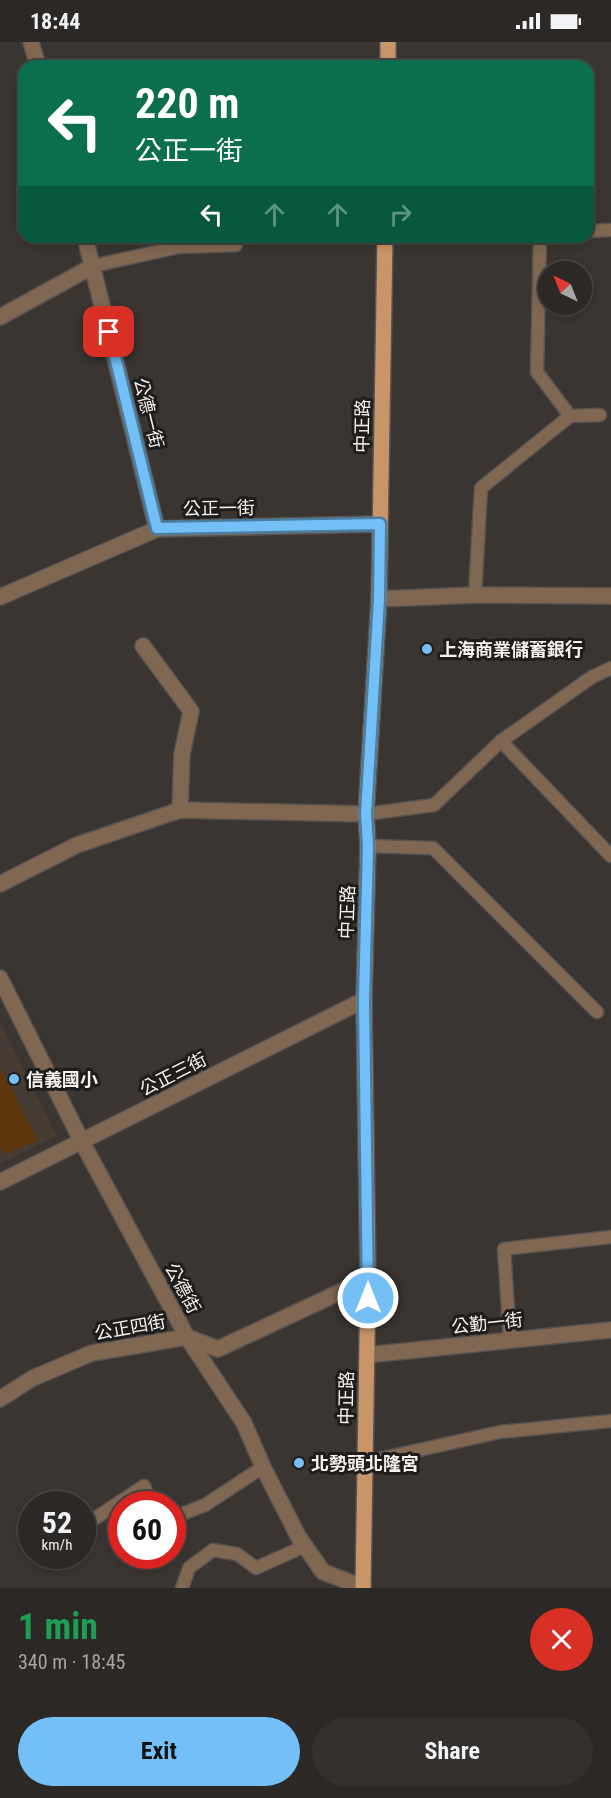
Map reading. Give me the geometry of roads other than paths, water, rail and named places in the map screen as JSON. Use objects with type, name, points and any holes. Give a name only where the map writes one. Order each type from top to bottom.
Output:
[{"type":"main road","points":[[388,42],[388,60]]},
{"type":"main road","name":"中正路","points":[[363,1587],[368,1279],[364,1000],[368,846],[366,814],[379,599],[385,243]]},
{"type":"street","points":[[31,42],[36,60]]},
{"type":"street","name":"公德一街","points":[[87,243],[157,528]]},
{"type":"street","points":[[0,317],[93,266]]},
{"type":"street","name":"公正一街","points":[[0,597],[157,528],[380,524]]},
{"type":"street","points":[[379,599],[475,595],[611,596]]},
{"type":"street","points":[[143,646],[191,711],[182,754],[180,810]]},
{"type":"street","points":[[0,884],[77,845],[180,810],[366,814]]},
{"type":"street","name":"公德街","points":[[0,978],[82,1142],[187,1337],[244,1424],[263,1467],[305,1546],[323,1572],[363,1587]]},
{"type":"street","name":"公正三街","points":[[0,1182],[364,1000]]},
{"type":"street","name":"公正四街","points":[[0,1399],[33,1378],[92,1353],[187,1337],[218,1349],[368,1279]]},
{"type":"street","name":"公勤一街","points":[[367,1355],[611,1330]]},
{"type":"lane","points":[[594,231],[611,230]]},
{"type":"lane","points":[[540,243],[537,372],[570,416]]},
{"type":"lane","points":[[93,266],[178,247],[236,245]]},
{"type":"lane","points":[[475,595],[481,488],[570,416],[600,415]]},
{"type":"lane","points":[[366,814],[434,805],[501,741],[591,677],[611,668]]},
{"type":"lane","points":[[501,741],[611,856]]},
{"type":"lane","points":[[368,846],[433,848],[597,1012]]},
{"type":"lane","points":[[510,1340],[504,1249],[611,1237]]},
{"type":"lane","points":[[365,1462],[500,1432],[611,1421]]},
{"type":"lane","points":[[186,1512],[205,1505],[263,1467]]},
{"type":"lane","points":[[182,1588],[189,1568],[213,1550],[237,1554],[256,1568],[305,1546]]},
{"type":"place","name":"上海商業儲蓄銀行","points":[[427,649]]},
{"type":"place","name":"信義國小","points":[[14,1079]]},
{"type":"place","name":"北勢頭北隆宮","points":[[299,1463]]}]
